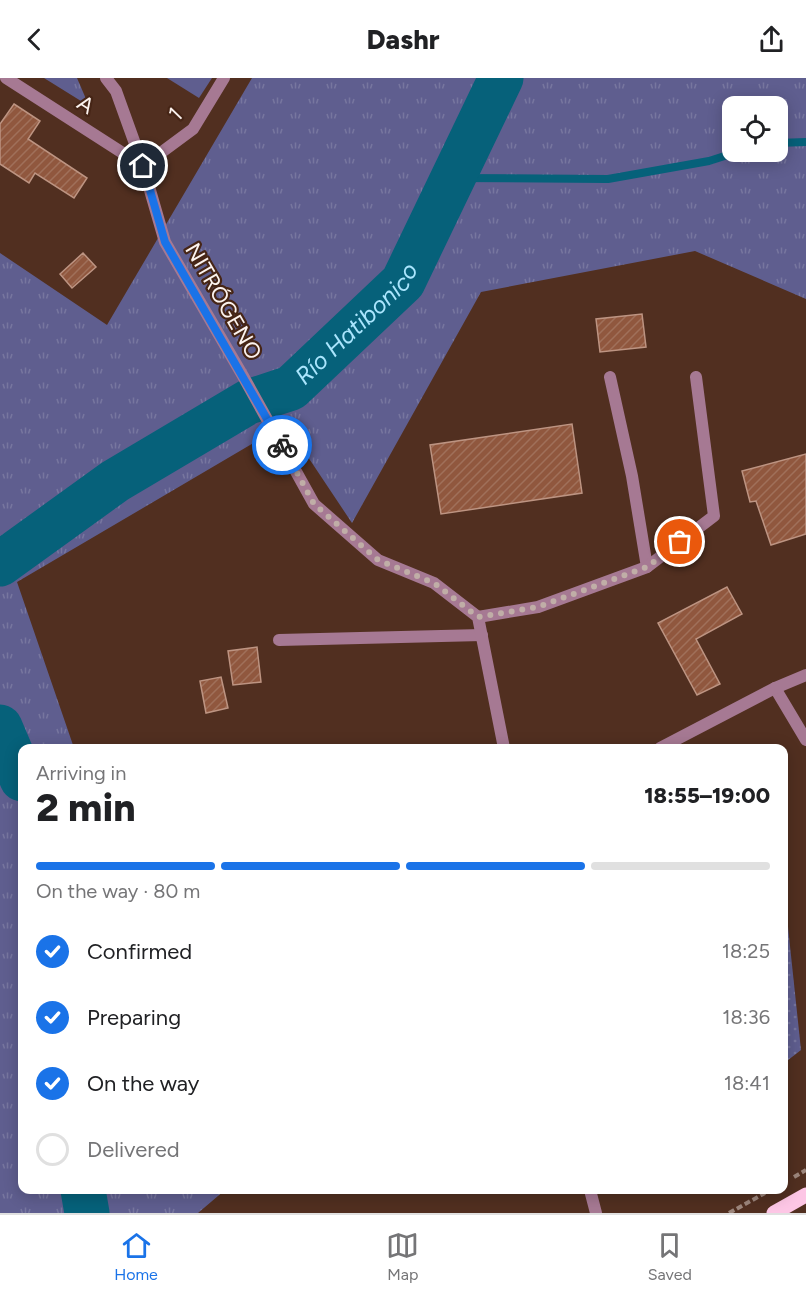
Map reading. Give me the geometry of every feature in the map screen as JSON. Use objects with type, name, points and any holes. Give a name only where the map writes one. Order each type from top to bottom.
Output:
[{"type":"main road","points":[[774,1213],[806,1195]]},
{"type":"street","name":"A","points":[[6,78],[143,166]]},
{"type":"street","name":"NITRÓGENO","points":[[106,78],[116,91],[143,166],[165,242],[314,504],[378,560],[434,583],[478,617]]},
{"type":"street","name":"1","points":[[143,166],[194,129],[224,78]]},
{"type":"street","points":[[610,377],[632,476],[647,567]]},
{"type":"street","points":[[503,744],[478,617],[538,607],[647,567],[714,516],[696,377]]},
{"type":"street","points":[[279,640],[482,634]]},
{"type":"street","points":[[668,744],[775,688],[806,675]]},
{"type":"street","points":[[775,688],[806,740]]},
{"type":"street","points":[[591,1194],[596,1213]]},
{"type":"path","points":[[729,1213],[764,1194]]},
{"type":"green space","points":[[44,78],[77,78],[89,106]]},
{"type":"green space","points":[[167,78],[212,78],[199,98]]},
{"type":"green space","points":[[252,78],[806,78],[806,299],[695,251],[481,292],[352,523],[286,424],[17,582],[73,744],[18,744],[18,1194],[220,1194],[198,1213],[0,1213],[0,253],[107,325]]},
{"type":"green space","points":[[788,927],[801,1050],[788,1060]]},
{"type":"building","points":[[14,104],[40,121],[28,139],[87,178],[74,198],[35,173],[29,183],[0,164],[0,124]]},
{"type":"building","points":[[83,253],[96,267],[72,288],[60,274]]},
{"type":"building","points":[[642,314],[646,347],[600,352],[596,319]]},
{"type":"building","points":[[572,424],[582,493],[441,514],[430,445]]},
{"type":"building","points":[[806,454],[806,534],[771,545],[756,501],[750,502],[742,471]]},
{"type":"building","points":[[727,587],[742,614],[696,639],[720,684],[697,695],[658,623]]},
{"type":"building","points":[[257,647],[261,682],[233,685],[228,651]]},
{"type":"building","points":[[221,677],[228,708],[206,713],[200,681]]},
{"type":"waterway","name":"Río Hatibonico","points":[[0,564],[115,481],[248,402],[291,388],[403,282],[501,78]]},
{"type":"waterway","points":[[788,143],[806,142]]},
{"type":"waterway","points":[[452,178],[608,179],[722,157]]},
{"type":"waterway","name":"Río Hatibonico","points":[[0,727],[18,770]]},
{"type":"waterway","name":"Río Hatibonico","points":[[84,1194],[87,1213]]},
{"type":"way so far","points":[[282,445],[314,504],[378,560],[434,583],[478,617],[538,607],[647,567],[680,542]]},
{"type":"route","points":[[143,166],[165,242],[282,445]]}]
